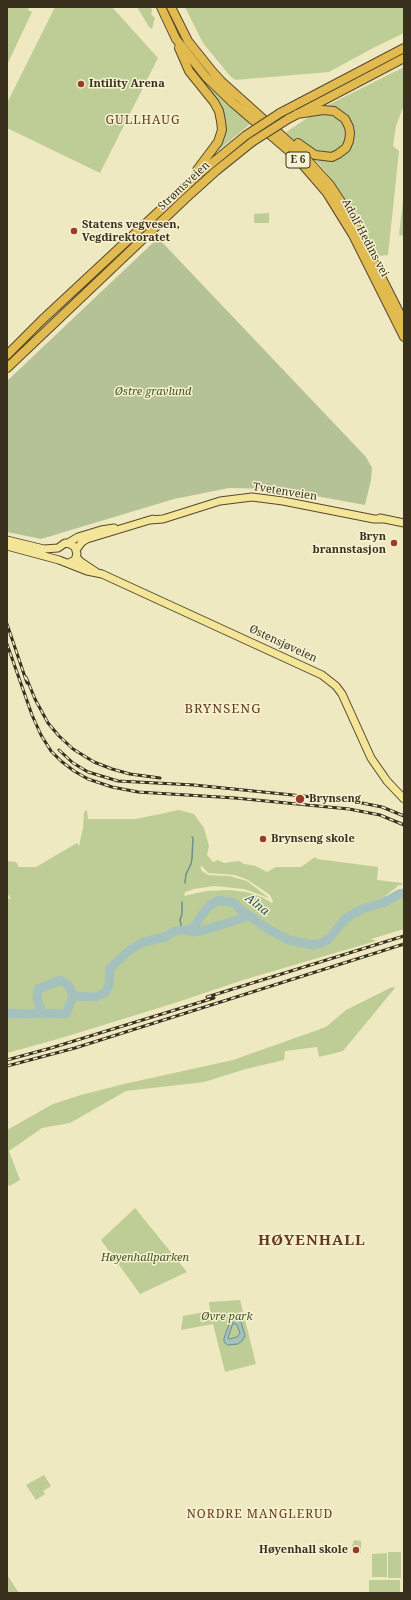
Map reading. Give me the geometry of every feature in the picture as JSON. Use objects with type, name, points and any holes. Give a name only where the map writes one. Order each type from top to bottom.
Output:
[{"type":"highway","name":"E 6","points":[[161,7],[189,71],[214,102],[220,113],[222,127],[220,137],[215,148],[176,195]]},
{"type":"highway","name":"Adolf Hedins vei","points":[[171,7],[176,20],[191,45],[222,82],[281,134],[313,165],[338,197],[358,232],[404,322]]},
{"type":"highway","name":"Adolf Hedins vei","points":[[176,39],[217,89],[296,157],[321,185],[338,208],[349,228],[404,336]]},
{"type":"highway","name":"Strømsveien","points":[[7,355],[42,320],[176,195],[245,136],[280,113],[404,48]]},
{"type":"highway","name":"Strømsveien","points":[[7,368],[216,170],[252,142],[288,118],[404,58]]},
{"type":"highway","name":"E 6","points":[[281,134],[290,137],[310,152],[320,156],[334,156],[346,148],[350,139],[350,127],[345,119],[339,114],[330,110],[322,110],[297,114]]},
{"type":"main road","name":"Tvetenveien","points":[[76,553],[84,541],[150,520],[162,514],[208,501],[260,498],[322,509],[352,511],[404,523]]},
{"type":"main road","name":"Tvetenveien","points":[[68,543],[78,537],[101,530],[133,525]]},
{"type":"main road","points":[[7,540],[48,550],[58,548],[62,544],[68,543]]},
{"type":"main road","name":"Østensjøveien","points":[[68,543],[73,545],[81,562],[96,572],[219,626],[326,678],[342,694],[363,742],[376,766],[387,781],[404,799]]},
{"type":"main road","name":"Østensjøveien","points":[[7,546],[69,563],[87,571],[96,572]]},
{"type":"main road","points":[[58,548],[57,553],[59,560]]},
{"type":"main road","points":[[69,563],[72,562],[76,553]]},
{"type":"green space","points":[[7,7],[29,7],[28,10],[32,12],[7,65]]},
{"type":"green space","name":"Intility Arena","points":[[55,7],[112,7],[158,58],[100,173],[7,128],[7,103]]},
{"type":"green space","points":[[137,7],[151,7],[151,14],[155,18],[152,29],[149,27]]},
{"type":"green space","points":[[185,7],[404,7],[404,33],[329,72],[235,80],[203,43]]},
{"type":"green space","points":[[404,67],[404,105],[396,126],[393,146],[399,151],[388,255],[379,256],[359,220],[336,185],[320,165],[286,132],[324,107]]},
{"type":"green space","points":[[201,79],[250,124],[214,154],[221,143],[219,105]]},
{"type":"green space","points":[[404,200],[404,236],[399,235]]},
{"type":"green space","points":[[269,213],[269,223],[254,223],[254,214]]},
{"type":"green space","name":"Østre gravlund","points":[[158,238],[366,457],[372,468],[371,480],[365,505],[277,489],[229,488],[174,499],[41,539],[7,532],[7,381]]},
{"type":"green space","points":[[87,810],[88,819],[136,819],[179,810],[194,814],[204,828],[209,846],[207,855],[213,862],[218,860],[224,863],[239,861],[244,864],[256,866],[267,872],[276,867],[301,867],[315,857],[317,859],[378,867],[377,880],[402,883],[402,885],[398,885],[385,896],[404,895],[404,929],[371,939],[376,941],[243,980],[178,1002],[58,1039],[7,1053],[7,898],[11,899],[7,893],[7,861],[16,862],[19,867],[36,867],[77,843],[79,846],[83,828],[84,812]],"holes":[[[202,866],[208,873],[235,875],[248,880],[270,895],[273,901],[272,903],[262,897],[246,892],[229,890],[206,891],[184,896],[185,892],[214,886],[244,889],[269,898],[247,881],[229,876],[208,875],[202,871],[200,867]]]},
{"type":"green space","points":[[392,987],[395,988],[343,1051],[319,1057],[317,1047],[285,1051],[284,1060],[246,1069],[204,1082],[126,1091],[70,1123],[42,1128],[9,1151],[20,1180],[10,1186],[7,1184],[7,1130],[53,1104],[124,1084],[233,1060],[326,1027],[346,1010]]},
{"type":"green space","name":"Høyenhallparken","points":[[135,1208],[187,1272],[140,1294],[101,1240]]},
{"type":"green space","name":"Øvre park","points":[[240,1300],[256,1364],[225,1372],[213,1324],[181,1330],[183,1316],[210,1311],[209,1302]]},
{"type":"green space","points":[[44,1475],[51,1486],[43,1491],[45,1494],[36,1500],[26,1485]]},
{"type":"green space","points":[[354,1540],[361,1541],[361,1553],[353,1551],[352,1546]]},
{"type":"green space","points":[[388,1552],[401,1552],[401,1578],[388,1578]]},
{"type":"green space","points":[[387,1553],[387,1577],[372,1577],[372,1554]]},
{"type":"green space","points":[[7,1575],[19,1593],[7,1593]]},
{"type":"green space","name":"Høyenhall skole","points":[[369,1580],[400,1580],[400,1593],[369,1593]]},
{"type":"water","points":[[232,1316],[235,1317],[241,1322],[245,1336],[238,1344],[228,1345],[224,1342]],"holes":[[[233,1323],[237,1325],[240,1333],[237,1337],[229,1339],[228,1338]]]},
{"type":"waterway","points":[[185,883],[186,874],[192,858],[192,837]]},
{"type":"waterway","name":"Alna","points":[[7,1013],[42,1013],[37,999],[38,989],[61,980],[69,986],[73,996],[96,997],[105,993],[109,985],[110,968],[130,950],[143,942],[166,937],[174,931],[193,929],[210,905],[219,900],[234,903],[241,910],[268,929],[289,940],[313,945],[322,943],[330,938],[345,919],[362,909],[383,903],[399,894],[404,893]]},
{"type":"waterway","points":[[182,902],[182,914],[180,920],[182,930]]},
{"type":"waterway","points":[[188,931],[201,931],[250,916]]},
{"type":"waterway","name":"Alna","points":[[42,1013],[66,1014],[73,996]]},
{"type":"railway","points":[[7,624],[27,683]]},
{"type":"railway","points":[[7,644],[32,715],[41,735],[51,751],[61,761],[88,779],[112,787],[138,792],[235,798],[349,809],[380,815],[404,825]]},
{"type":"railway","points":[[26,677],[35,699],[48,723],[73,749],[94,762],[112,769],[130,774],[160,778]]},
{"type":"railway","points":[[59,750],[73,763],[88,772],[118,781],[194,785],[352,801],[382,807],[404,816]]},
{"type":"railway","points":[[207,997],[404,936]]},
{"type":"railway","points":[[7,1066],[75,1048],[404,944]]},
{"type":"railway","points":[[7,1060],[214,998]]},
{"type":"place","name":"Intility Arena","points":[[81,84]]},
{"type":"place","name":"Statens vegvesen, Vegdirektoratet","points":[[74,231]]},
{"type":"place","name":"Bryn brannstasjon","points":[[394,543]]},
{"type":"place","name":"Brynseng","points":[[300,799]]},
{"type":"place","name":"Brynseng skole","points":[[263,839]]},
{"type":"place","name":"Høyenhall skole","points":[[356,1550]]},
{"type":"district","name":"GULLHAUG","points":[[143,121]]},
{"type":"district","name":"BRYNSENG","points":[[223,709]]},
{"type":"district","name":"HØYENHALL","points":[[312,1241]]},
{"type":"district","name":"NORDRE MANGLERUD","points":[[260,1515]]}]
